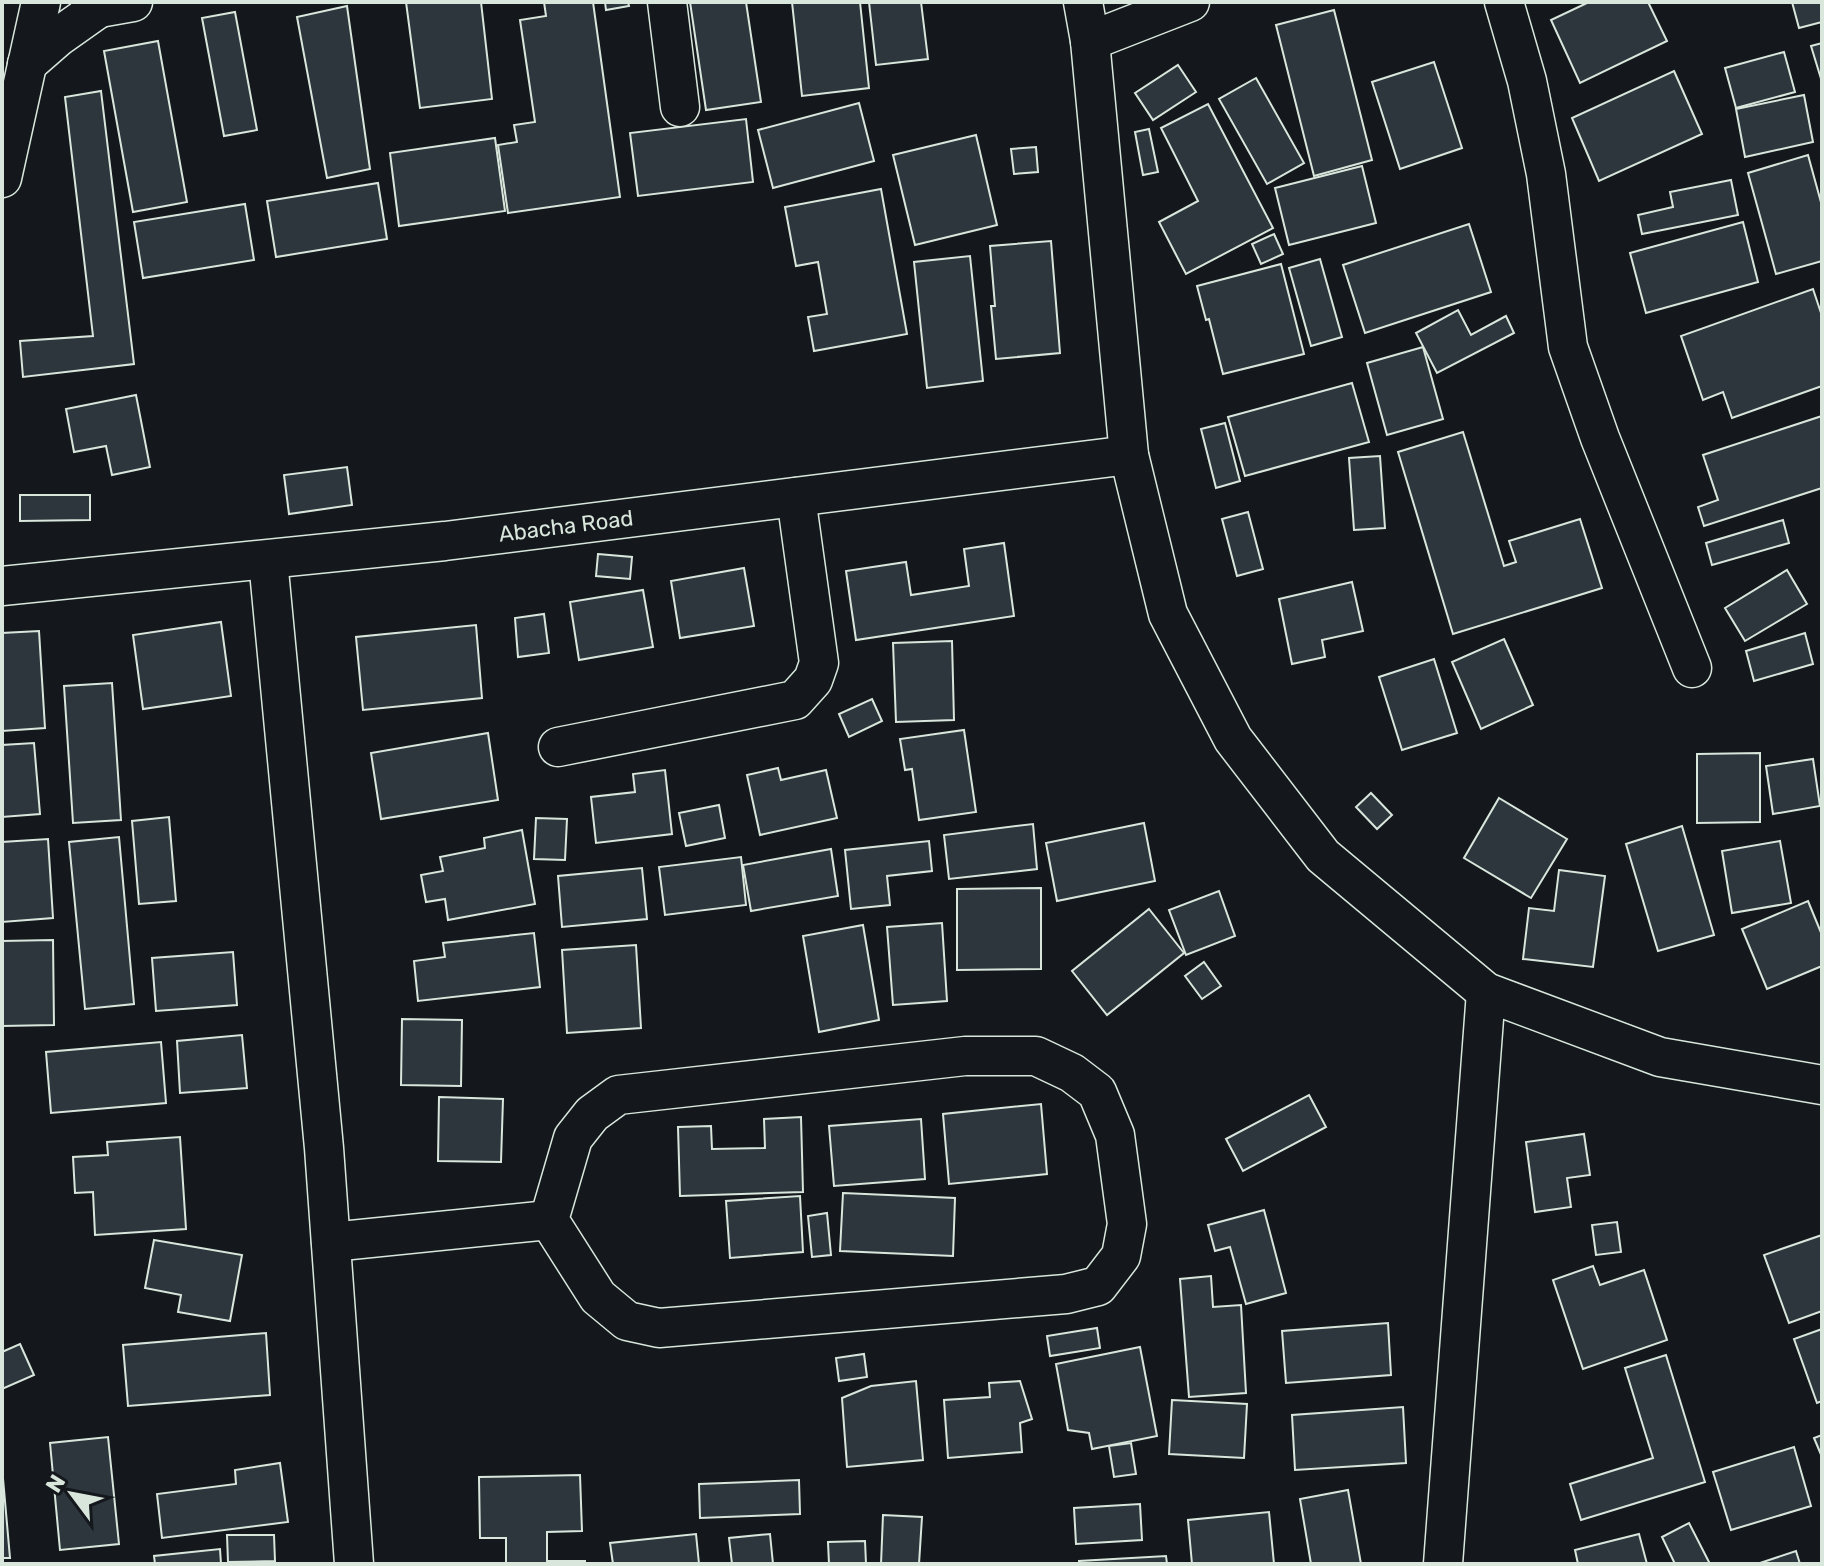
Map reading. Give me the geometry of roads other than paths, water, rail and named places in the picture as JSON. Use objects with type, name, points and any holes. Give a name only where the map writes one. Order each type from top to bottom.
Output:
[{"type":"street","points":[[2,178],[41,2]]},
{"type":"street","points":[[667,2],[680,107]]},
{"type":"street","points":[[1083,2],[1090,41],[1129,455],[1168,614],[1233,739],[1323,856],[1486,992],[1660,1057],[1822,1085]]},
{"type":"street","points":[[1090,41],[1190,2]]},
{"type":"street","points":[[1504,2],[1527,81],[1546,174],[1568,347],[1600,438],[1692,668]]},
{"type":"street","points":[[27,64],[58,37],[107,4]]},
{"type":"street","name":"Abacha Road","points":[[2,586],[268,560],[1129,455]]},
{"type":"street","points":[[558,747],[795,700],[813,680],[819,663],[796,497]]},
{"type":"street","points":[[268,560],[323,1132],[354,1564]]},
{"type":"street","points":[[1443,1564],[1486,992]]},
{"type":"street","points":[[965,1056],[1036,1056],[1072,1073],[1097,1092],[1115,1135],[1127,1224],[1121,1256],[1098,1286],[1066,1294],[659,1328],[627,1321],[598,1297],[549,1220],[573,1138],[592,1114],[618,1095],[965,1056]]},
{"type":"street","points":[[331,1242],[549,1220]]}]
